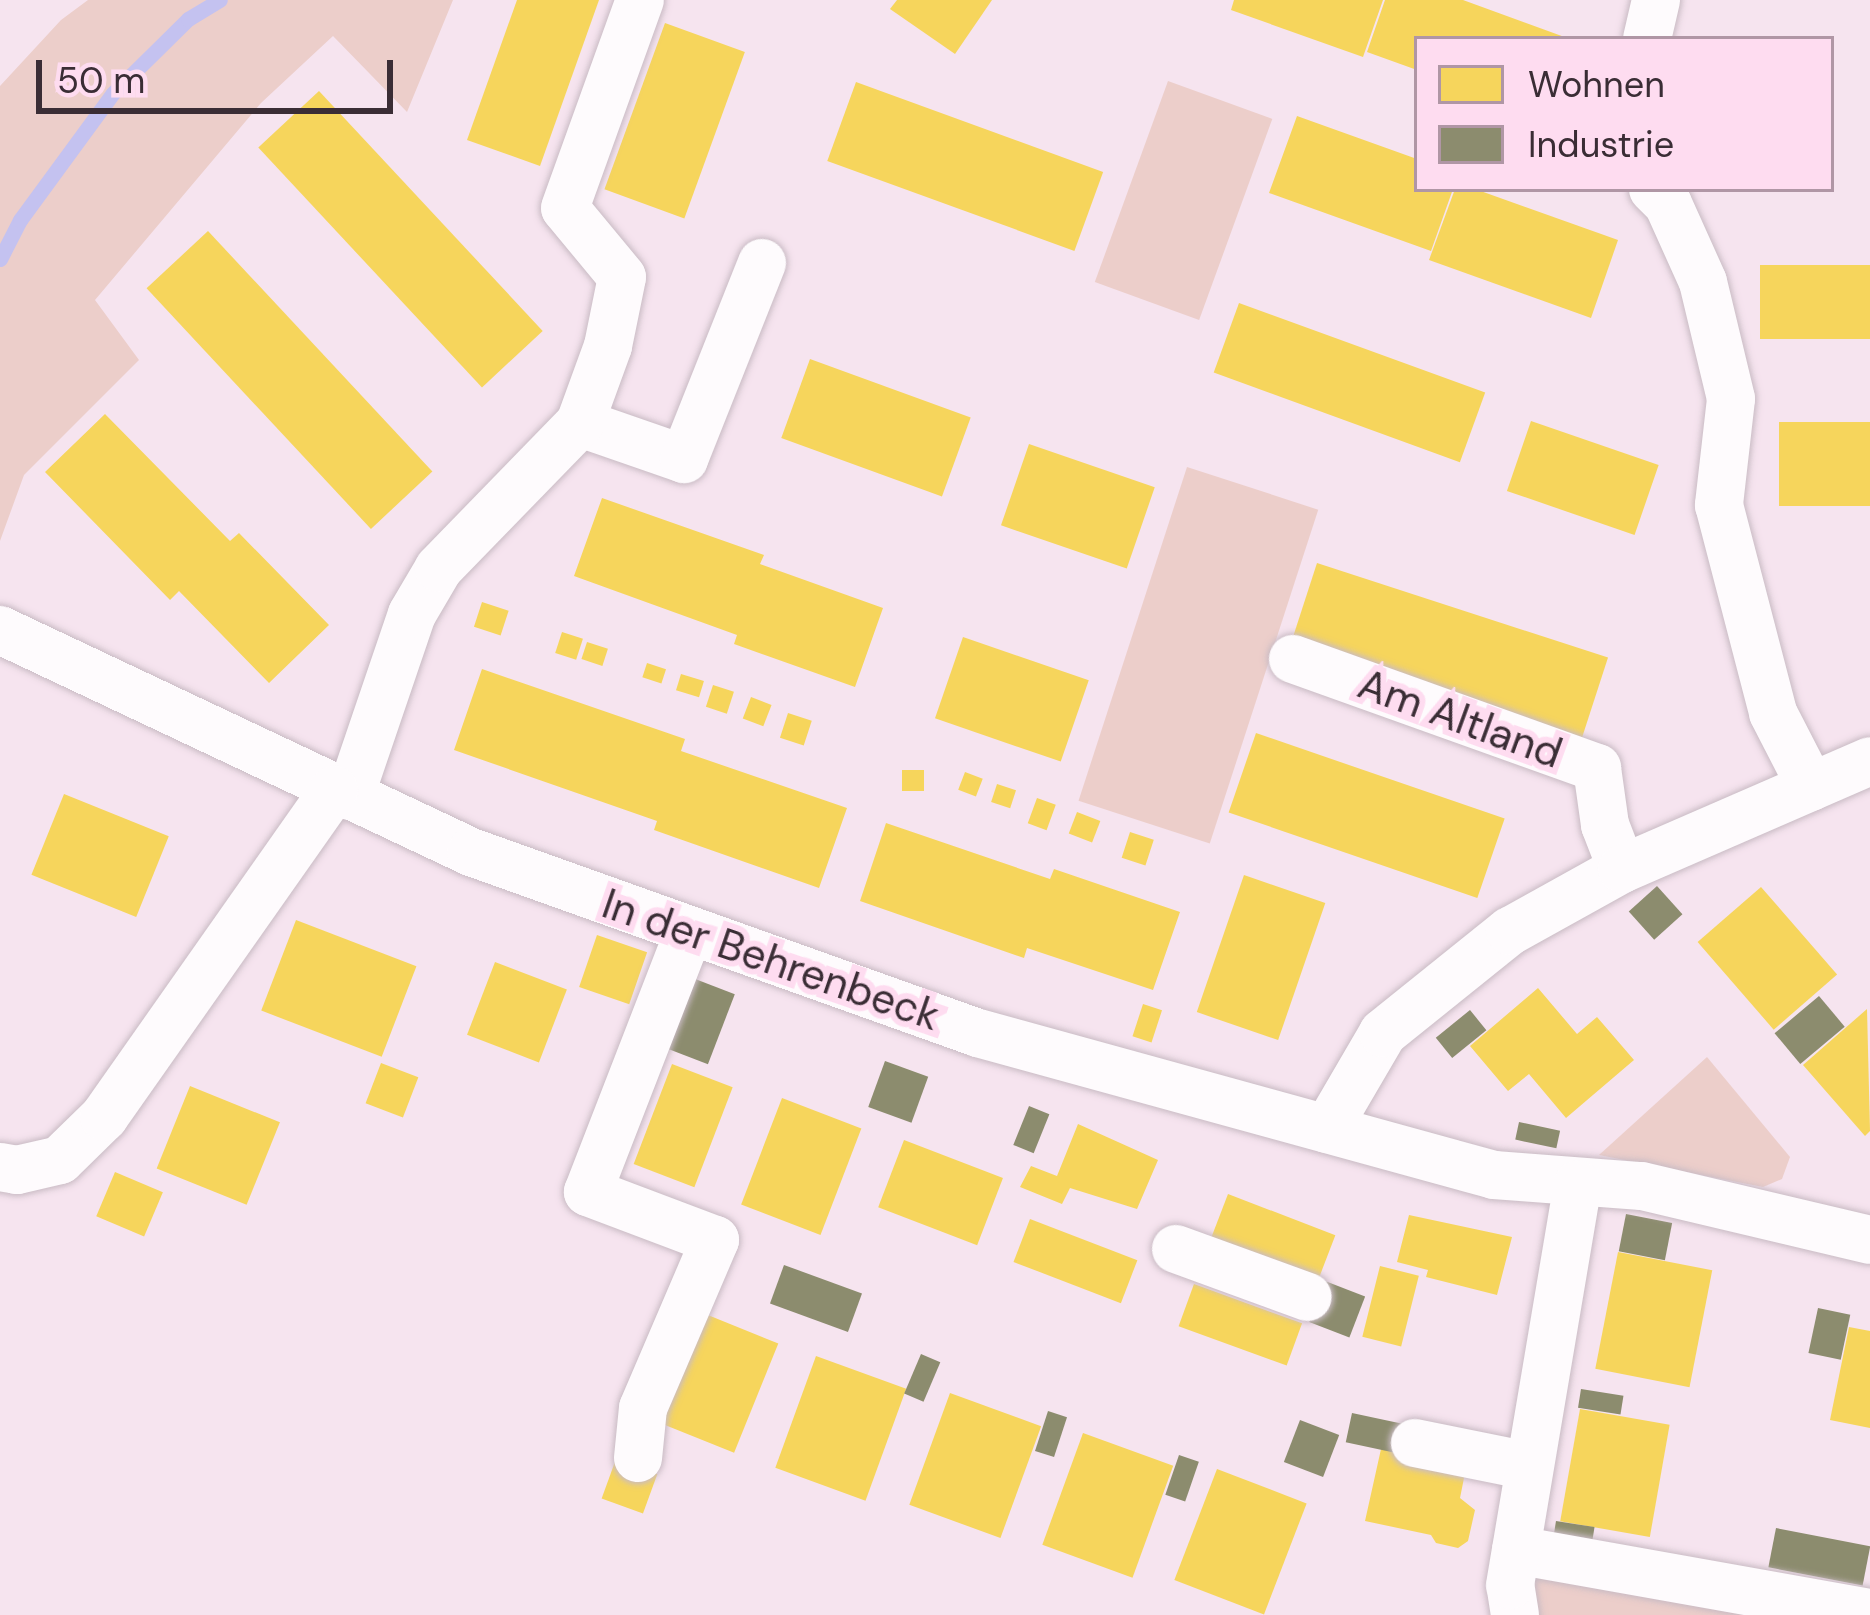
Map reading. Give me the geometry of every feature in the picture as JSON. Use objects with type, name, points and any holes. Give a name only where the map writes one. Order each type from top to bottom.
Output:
[{"type":"street","points":[[0,1167],[17,1170],[60,1160],[104,1118],[342,793],[412,614],[439,568],[580,424],[608,346],[622,277],[565,208],[640,0]]},
{"type":"street","points":[[1648,36],[1656,0]]},
{"type":"street","points":[[1656,192],[1668,204],[1703,282],[1731,399],[1719,505],[1773,713],[1811,787]]},
{"type":"street","points":[[580,424],[684,459],[762,263]]},
{"type":"street","name":"In der Behrenbeck","points":[[0,630],[471,851],[688,934],[978,1034],[1495,1175],[1578,1185],[1642,1186],[1870,1240]]},
{"type":"street","name":"Am Altland","points":[[1292,659],[1597,768],[1605,825],[1622,868]]},
{"type":"street","points":[[1327,1130],[1383,1034],[1510,931],[1622,868],[1870,761]]},
{"type":"street","points":[[638,1458],[643,1408],[715,1240],[588,1192],[688,934]]},
{"type":"street","points":[[1515,1615],[1510,1585],[1578,1185]]},
{"type":"street","points":[[1176,1250],[1308,1297]]},
{"type":"street","points":[[1415,1443],[1529,1466]]},
{"type":"street","points":[[1516,1550],[1870,1613]]},
{"type":"shaded area","points":[[88,0],[453,0],[407,112],[333,36],[261,103],[95,300],[139,360],[24,475],[0,541],[0,86],[61,20]]},
{"type":"shaded area","points":[[1168,81],[1272,119],[1199,320],[1095,282]]},
{"type":"shaded area","points":[[1187,467],[1318,510],[1210,843],[1079,801]]},
{"type":"shaded area","points":[[1707,1057],[1790,1157],[1782,1179],[1763,1187],[1599,1155]]},
{"type":"shaded area","points":[[1521,1567],[1776,1615],[1520,1615]]},
{"type":"building: Wohnen","points":[[517,0],[599,0],[540,166],[467,140]]},
{"type":"building: Wohnen","points":[[897,0],[992,0],[955,54],[890,9]]},
{"type":"building: Wohnen","points":[[1234,0],[1383,0],[1363,57],[1231,10]]},
{"type":"building: Wohnen","points":[[1385,0],[1463,0],[1562,36],[1414,36],[1414,69],[1367,52]]},
{"type":"building: Wohnen","points":[[665,23],[745,52],[684,218],[604,189]]},
{"type":"building: Wohnen","points":[[856,82],[1103,172],[1074,251],[827,161]]},
{"type":"building: Wohnen","points":[[319,91],[543,331],[482,387],[258,148]]},
{"type":"building: Wohnen","points":[[1297,116],[1414,158],[1414,192],[1452,192],[1431,251],[1269,193]]},
{"type":"building: Wohnen","points":[[1454,192],[1483,192],[1618,240],[1591,318],[1429,260]]},
{"type":"building: Wohnen","points":[[208,231],[432,472],[371,529],[147,288]]},
{"type":"building: Wohnen","points":[[1760,265],[1870,265],[1870,339],[1760,339]]},
{"type":"building: Wohnen","points":[[1239,303],[1485,393],[1460,462],[1214,373]]},
{"type":"building: Wohnen","points":[[810,359],[971,417],[942,496],[781,438]]},
{"type":"building: Wohnen","points":[[105,414],[230,541],[239,533],[329,625],[269,683],[179,591],[170,600],[45,472]]},
{"type":"building: Wohnen","points":[[1531,421],[1659,465],[1635,535],[1507,491]]},
{"type":"building: Wohnen","points":[[1779,422],[1870,422],[1870,506],[1779,506]]},
{"type":"building: Wohnen","points":[[1029,444],[1155,487],[1127,569],[1001,525]]},
{"type":"building: Wohnen","points":[[602,498],[764,555],[760,564],[883,608],[855,687],[734,644],[737,635],[574,576]]},
{"type":"building: Wohnen","points":[[1317,563],[1608,658],[1582,737],[1291,643]]},
{"type":"building: Wohnen","points":[[482,602],[509,611],[501,635],[474,627]]},
{"type":"building: Wohnen","points":[[562,632],[583,639],[576,660],[555,653]]},
{"type":"building: Wohnen","points":[[963,637],[1089,680],[1061,762],[935,718]]},
{"type":"building: Wohnen","points":[[587,642],[608,649],[602,666],[581,659]]},
{"type":"building: Wohnen","points":[[647,663],[666,669],[661,683],[642,677]]},
{"type":"building: Wohnen","points":[[482,669],[685,739],[681,751],[847,808],[819,888],[654,830],[657,821],[454,750]]},
{"type":"building: Wohnen","points":[[681,674],[704,681],[699,697],[676,690]]},
{"type":"building: Wohnen","points":[[713,685],[734,692],[727,714],[706,707]]},
{"type":"building: Wohnen","points":[[751,697],[772,705],[763,726],[743,718]]},
{"type":"building: Wohnen","points":[[788,713],[812,721],[804,745],[780,738]]},
{"type":"building: Wohnen","points":[[1256,733],[1505,819],[1477,898],[1229,812]]},
{"type":"building: Wohnen","points":[[902,770],[924,770],[924,791],[902,791]]},
{"type":"building: Wohnen","points":[[965,772],[983,779],[976,797],[958,790]]},
{"type":"building: Wohnen","points":[[997,784],[1016,790],[1010,808],[991,802]]},
{"type":"building: Wohnen","points":[[64,794],[169,836],[136,917],[31,875]]},
{"type":"building: Wohnen","points":[[1037,798],[1056,805],[1047,830],[1028,823]]},
{"type":"building: Wohnen","points":[[1077,812],[1100,821],[1092,842],[1069,833]]},
{"type":"building: Wohnen","points":[[886,823],[1050,879],[1054,869],[1180,912],[1153,990],[1027,948],[1024,958],[860,901]]},
{"type":"building: Wohnen","points":[[1130,832],[1154,840],[1145,865],[1122,858]]},
{"type":"building: Wohnen","points":[[1244,875],[1325,903],[1278,1040],[1197,1012]]},
{"type":"building: Wohnen","points":[[1761,887],[1837,975],[1774,1030],[1698,942]]},
{"type":"building: Wohnen","points":[[296,920],[416,966],[382,1057],[261,1011]]},
{"type":"building: Wohnen","points":[[597,935],[647,952],[629,1004],[579,987]]},
{"type":"building: Wohnen","points":[[495,962],[567,990],[539,1062],[467,1035]]},
{"type":"building: Wohnen","points":[[1538,988],[1577,1034],[1597,1017],[1634,1060],[1566,1118],[1529,1074],[1508,1091],[1470,1046]]},
{"type":"building: Wohnen","points":[[1143,1004],[1162,1010],[1152,1043],[1132,1036]]},
{"type":"building: Wohnen","points":[[1867,1009],[1870,1131],[1865,1136],[1803,1065]]},
{"type":"building: Wohnen","points":[[381,1063],[418,1077],[403,1117],[366,1103]]},
{"type":"building: Wohnen","points":[[672,1064],[733,1087],[694,1187],[634,1164]]},
{"type":"building: Wohnen","points":[[190,1086],[280,1122],[247,1205],[157,1169]]},
{"type":"building: Wohnen","points":[[782,1098],[861,1128],[821,1235],[741,1204]]},
{"type":"building: Wohnen","points":[[1078,1124],[1158,1160],[1137,1209],[1070,1188],[1062,1204],[1020,1187],[1031,1166],[1057,1176]]},
{"type":"building: Wohnen","points":[[904,1140],[1003,1178],[977,1245],[878,1207]]},
{"type":"building: Wohnen","points":[[115,1172],[163,1192],[144,1237],[96,1216]]},
{"type":"building: Wohnen","points":[[1228,1194],[1335,1235],[1319,1278],[1212,1237]]},
{"type":"building: Wohnen","points":[[1409,1215],[1512,1237],[1497,1295],[1426,1277],[1428,1270],[1397,1262]]},
{"type":"building: Wohnen","points":[[1030,1219],[1137,1260],[1121,1303],[1014,1262]]},
{"type":"building: Wohnen","points":[[1618,1252],[1712,1270],[1690,1387],[1595,1369]]},
{"type":"building: Wohnen","points":[[1380,1266],[1419,1276],[1401,1347],[1362,1337]]},
{"type":"building: Wohnen","points":[[1194,1284],[1302,1323],[1287,1366],[1179,1326]]},
{"type":"building: Wohnen","points":[[693,1309],[778,1343],[734,1453],[649,1418]]},
{"type":"building: Wohnen","points":[[1849,1327],[1870,1331],[1870,1428],[1830,1420]]},
{"type":"building: Wohnen","points":[[816,1356],[906,1389],[866,1501],[775,1468]]},
{"type":"building: Wohnen","points":[[950,1393],[1041,1426],[1000,1538],[909,1505]]},
{"type":"building: Wohnen","points":[[1580,1409],[1670,1425],[1650,1537],[1560,1521]]},
{"type":"building: Wohnen","points":[[1083,1433],[1173,1466],[1133,1578],[1042,1545]]},
{"type":"building: Wohnen","points":[[1381,1449],[1466,1468],[1460,1498],[1475,1510],[1468,1541],[1458,1548],[1436,1543],[1431,1535],[1365,1521]]},
{"type":"building: Wohnen","points":[[616,1459],[657,1474],[643,1514],[602,1498]]},
{"type":"building: Wohnen","points":[[1217,1469],[1307,1503],[1264,1614],[1174,1580]]},
{"type":"building: Industrie","points":[[1657,886],[1682,914],[1654,940],[1629,911]]},
{"type":"building: Industrie","points":[[690,977],[735,994],[708,1064],[663,1047]]},
{"type":"building: Industrie","points":[[1819,996],[1845,1027],[1800,1064],[1775,1033]]},
{"type":"building: Industrie","points":[[1470,1010],[1486,1030],[1452,1058],[1436,1038]]},
{"type":"building: Industrie","points":[[885,1061],[928,1077],[911,1123],[868,1107]]},
{"type":"building: Industrie","points":[[1029,1106],[1049,1114],[1034,1153],[1013,1145]]},
{"type":"building: Industrie","points":[[1519,1122],[1560,1131],[1556,1148],[1515,1140]]},
{"type":"building: Industrie","points":[[1626,1214],[1672,1223],[1665,1260],[1619,1251]]},
{"type":"building: Industrie","points":[[784,1265],[862,1293],[848,1332],[770,1304]]},
{"type":"building: Industrie","points":[[1325,1281],[1365,1296],[1349,1337],[1309,1322]]},
{"type":"building: Industrie","points":[[1818,1308],[1850,1315],[1841,1360],[1808,1353]]},
{"type":"building: Industrie","points":[[921,1354],[940,1362],[924,1402],[904,1394]]},
{"type":"building: Industrie","points":[[1581,1389],[1623,1396],[1620,1414],[1578,1408]]},
{"type":"building: Industrie","points":[[1048,1411],[1067,1417],[1054,1457],[1035,1451]]},
{"type":"building: Industrie","points":[[1352,1413],[1412,1426],[1405,1455],[1346,1442]]},
{"type":"building: Industrie","points":[[1300,1420],[1339,1435],[1323,1477],[1284,1462]]},
{"type":"building: Industrie","points":[[1179,1455],[1199,1462],[1185,1502],[1165,1495]]},
{"type":"building: Industrie","points":[[1556,1521],[1595,1527],[1591,1547],[1553,1541]]},
{"type":"building: Industrie","points":[[1776,1528],[1870,1546],[1863,1586],[1768,1567]]},
{"type":"waterway","points":[[0,259],[20,220],[113,93],[188,19],[220,0]]}]
